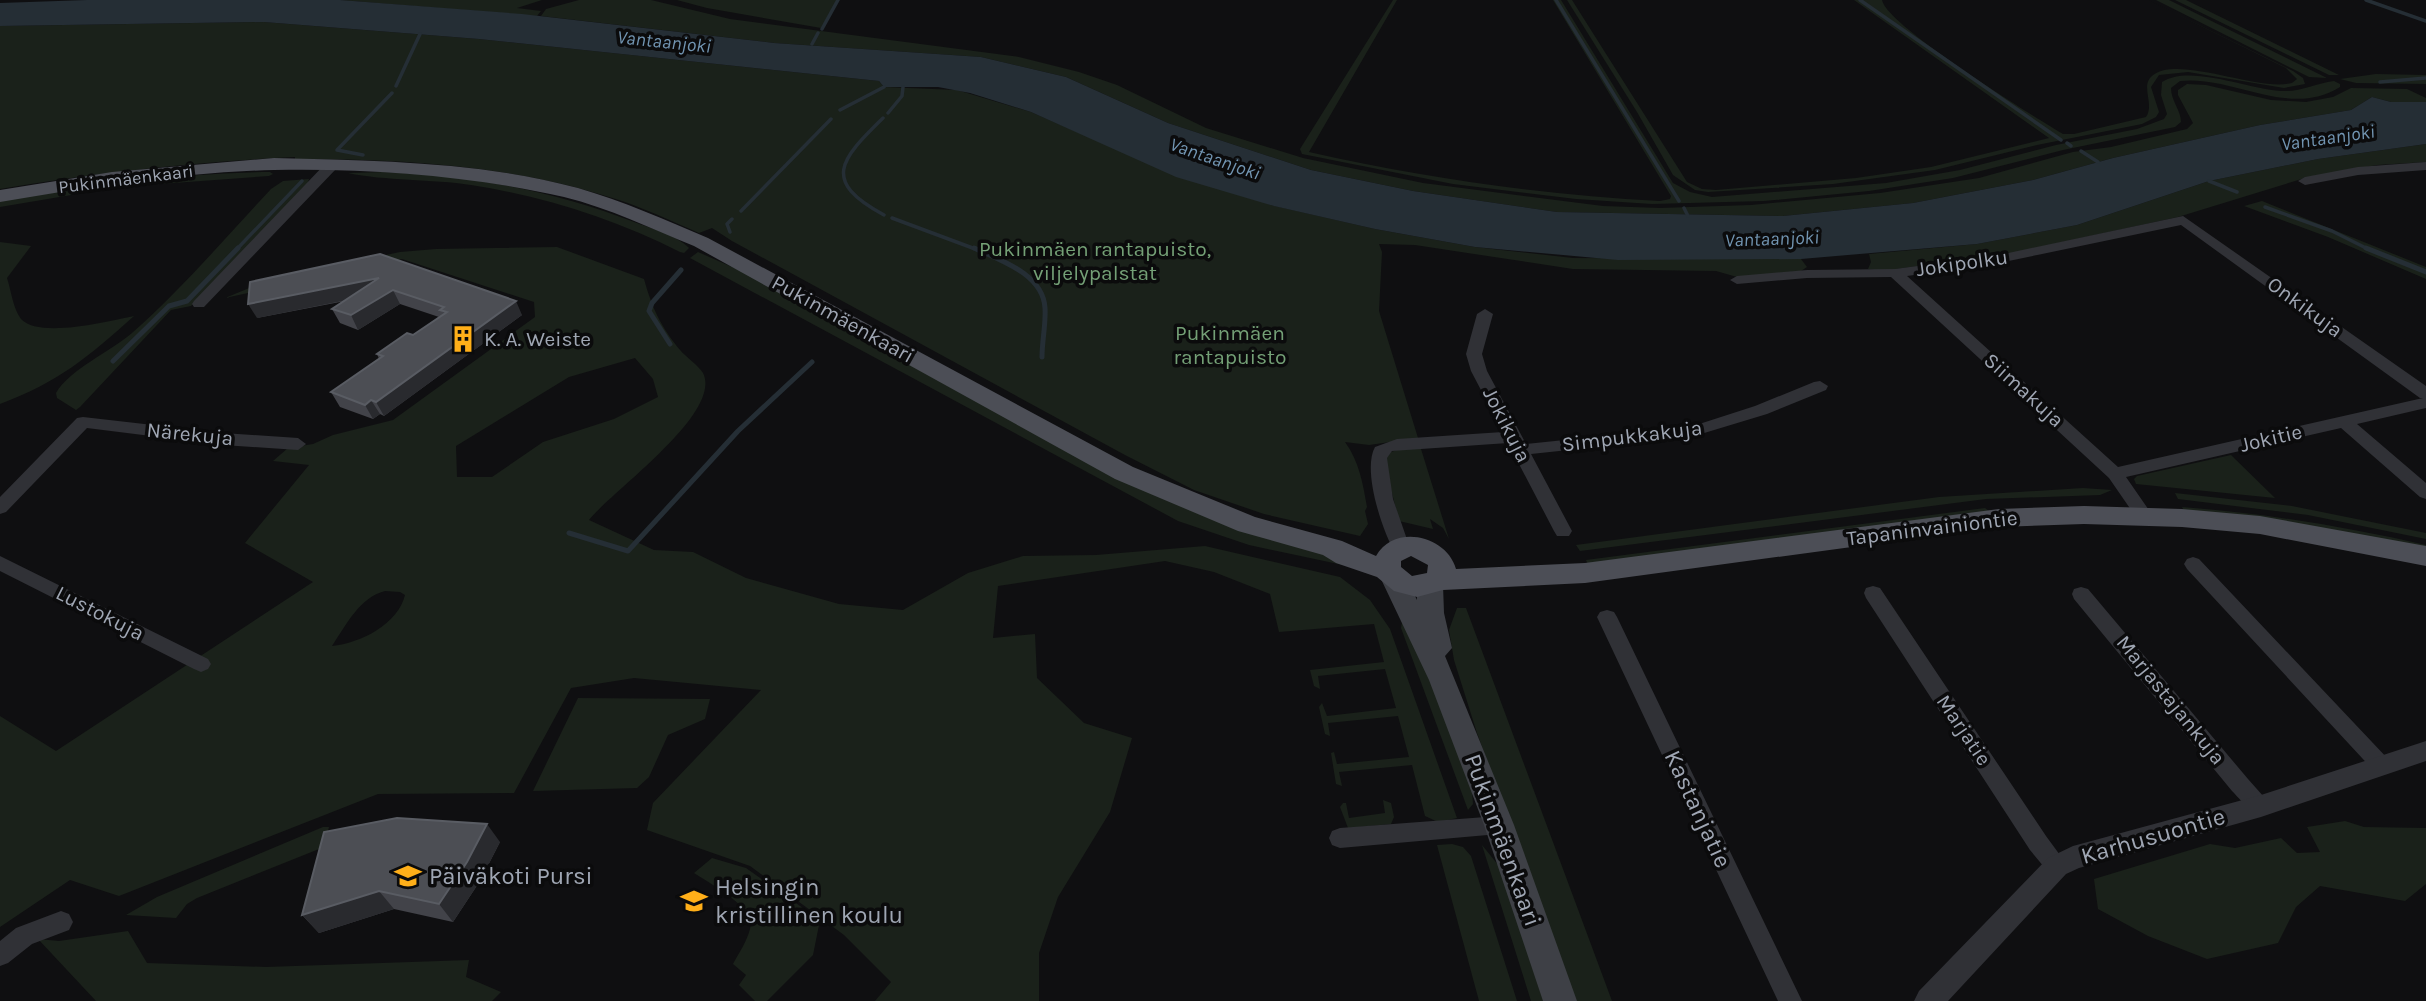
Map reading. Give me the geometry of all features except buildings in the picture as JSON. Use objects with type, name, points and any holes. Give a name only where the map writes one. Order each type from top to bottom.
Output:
[{"type":"main road","name":"Pukinmäenkaari","points":[[0,197],[165,172],[252,168],[288,170],[331,166],[401,168],[483,175],[572,193],[637,215],[701,243],[1124,473],[1247,524],[1332,548],[1346,556],[1394,562],[1422,548],[1434,554],[1436,575],[1431,613],[1443,680]]},
{"type":"main road","name":"Tapaninvainiontie","points":[[1436,575],[1585,573],[1999,518],[2084,515],[2139,508],[2251,510],[2426,542]]},
{"type":"main road","name":"Tapaninvainiontie","points":[[2139,508],[2260,525],[2426,556]]},
{"type":"main road","name":"Pukinmäenkaari","points":[[1394,562],[1412,587],[1436,575]]},
{"type":"main road","name":"Pukinmäenkaari","points":[[1394,562],[1499,825],[1560,1001]]},
{"type":"street","points":[[200,304],[331,166]]},
{"type":"street","points":[[2305,181],[2372,170],[2426,166]]},
{"type":"street","name":"Jokipolku","points":[[1737,280],[1807,274],[1895,273],[1999,259],[2183,220]]},
{"type":"street","name":"Onkikuja","points":[[2183,220],[2426,394]]},
{"type":"street","name":"Siimakuja","points":[[1895,273],[2115,474],[2139,508]]},
{"type":"street","name":"Jokikuja","points":[[1485,314],[1474,354],[1479,371],[1563,531]]},
{"type":"street","name":"Simpukkakuja","points":[[1394,562],[1392,526],[1377,460],[1381,452],[1390,446],[1517,444],[1691,432],[1820,386]]},
{"type":"street","name":"Jokitie","points":[[2115,474],[2426,403]]},
{"type":"street","name":"Närekuja","points":[[0,508],[83,422],[223,439],[298,444]]},
{"type":"street","points":[[2344,422],[2426,493]]},
{"type":"street","name":"Lustokuja","points":[[0,563],[201,664]]},
{"type":"street","points":[[2193,564],[2382,766]]},
{"type":"street","name":"Marjatie","points":[[1873,593],[2038,843],[2057,866]]},
{"type":"street","name":"Marjastajankuja","points":[[2081,594],[2240,785],[2261,806]]},
{"type":"street","name":"Kastanjatie","points":[[1607,617],[1790,1001]]},
{"type":"street","name":"Karhusuontie","points":[[1929,1001],[2057,866],[2073,858],[2261,806],[2426,751]]},
{"type":"street","points":[[1340,838],[1499,825]]},
{"type":"street","points":[[0,956],[24,936],[61,922]]},
{"type":"green space","points":[[340,0],[542,0],[517,8],[541,11],[537,16]]},
{"type":"green space","points":[[579,0],[651,0],[730,19],[1019,57],[1117,85],[1206,128],[1303,158],[1423,183],[1603,206],[1660,208],[1751,205],[1880,193],[1979,178],[2073,152],[2111,147],[2187,129],[2193,123],[2178,90],[2187,84],[2206,85],[2271,100],[2306,102],[2333,97],[2351,88],[2407,89],[2426,98],[2426,102],[2391,102],[2372,97],[2351,110],[2260,125],[2113,158],[2033,180],[1913,203],[1783,216],[1557,212],[1413,191],[1311,170],[1168,123],[1066,77],[981,57],[774,43],[541,16],[546,9]]},
{"type":"green space","points":[[677,0],[838,0],[821,28],[707,8]]},
{"type":"green space","points":[[1393,0],[1397,0],[1309,152],[1396,170],[1527,190],[1660,201],[1670,199],[1671,196],[1553,0],[1561,0],[1673,183],[1690,192],[1712,197],[1886,183],[1960,170],[2056,145],[2137,129],[2164,119],[2167,114],[2161,95],[2162,82],[2174,77],[2205,76],[2286,91],[2334,81],[2340,84],[2340,87],[2321,96],[2301,99],[2281,98],[2200,81],[2180,81],[2171,88],[2181,118],[2181,122],[2175,127],[2063,150],[1953,178],[1869,191],[1764,201],[1652,204],[1576,199],[1453,184],[1302,154],[1300,149]]},
{"type":"green space","points":[[1567,0],[1572,0],[1687,182],[1702,189],[1856,178],[1931,167],[2049,138],[1854,0],[1882,0],[1908,29],[1934,49],[2063,134],[2074,134],[2146,117],[2149,107],[2147,85],[2152,76],[2164,70],[2198,71],[2259,83],[2292,83],[2297,79],[2286,68],[2148,0],[2293,71],[2303,78],[2305,84],[2284,88],[2188,72],[2159,75],[2151,87],[2159,112],[2156,117],[2142,124],[2037,145],[1935,170],[1833,184],[1708,192],[1695,190],[1673,175]]},
{"type":"green space","points":[[2156,0],[2169,0],[2327,78],[2309,77]]},
{"type":"green space","points":[[2175,0],[2186,0],[2339,75],[2329,75]]},
{"type":"green space","name":"Pukinmäen rantapuisto","points":[[264,22],[479,39],[879,81],[884,87],[957,90],[1031,112],[1100,142],[1271,205],[1375,229],[1475,247],[1573,258],[1801,259],[1807,267],[1801,271],[1737,277],[1716,271],[1573,269],[1415,245],[1379,244],[1382,252],[1379,311],[1418,438],[1369,445],[1345,442],[1357,465],[1367,507],[1365,511],[1368,524],[1360,536],[1264,514],[1194,490],[1125,455],[712,228],[699,233],[654,213],[571,186],[454,166],[295,157],[148,168],[0,189],[0,26]]},
{"type":"green space","points":[[2376,74],[2426,75],[2426,84],[2356,83],[2340,79]]},
{"type":"green space","points":[[2426,144],[2426,162],[2377,165],[2305,178],[2178,217],[2003,255],[1880,271],[1868,269],[1871,262],[1869,254],[1977,244],[2077,225],[2209,181],[2318,159]]},
{"type":"green space","points":[[382,172],[480,181],[543,194],[658,230],[689,248],[684,253],[680,252],[604,219],[525,195],[456,183],[348,173]]},
{"type":"green space","points":[[273,174],[269,176],[119,187],[0,207],[0,200],[101,185],[202,175]]},
{"type":"green space","points":[[309,179],[307,186],[191,306],[171,310],[80,407],[76,410],[57,398],[56,393],[62,384],[80,368],[132,333],[168,299],[271,189],[283,181]]},
{"type":"green space","points":[[2262,201],[2426,267],[2426,279],[2328,237],[2244,206]]},
{"type":"green space","points":[[0,242],[31,246],[7,278],[18,315],[30,325],[43,328],[75,327],[134,316],[72,367],[39,387],[0,404]]},
{"type":"green space","points":[[557,247],[644,279],[654,308],[667,333],[703,373],[705,390],[697,409],[682,429],[589,520],[654,550],[693,552],[746,578],[839,604],[903,610],[968,573],[1023,556],[1096,555],[1205,546],[1340,577],[1370,600],[1390,629],[1457,818],[1438,822],[1425,816],[1412,765],[1339,772],[1342,786],[1336,784],[1331,753],[1334,752],[1337,764],[1409,757],[1398,716],[1328,723],[1330,736],[1325,734],[1319,707],[1322,703],[1327,716],[1396,708],[1385,669],[1318,676],[1320,689],[1314,686],[1310,670],[1384,662],[1374,624],[1279,632],[1270,594],[1214,572],[1165,561],[998,586],[993,638],[1035,634],[1037,678],[1084,723],[1132,738],[1110,812],[1058,897],[1039,953],[1039,1001],[875,1001],[891,982],[844,935],[750,866],[647,830],[653,803],[761,690],[634,678],[571,688],[514,793],[378,794],[119,896],[70,880],[0,927],[0,716],[56,751],[313,582],[245,543],[309,465],[273,461],[288,448],[313,444],[333,435],[393,420],[535,317],[534,302],[402,259],[225,298],[269,280],[400,252]],"holes":[[[635,358],[653,379],[658,397],[614,419],[543,442],[492,477],[457,477],[456,446],[569,377]],[[385,591],[405,595],[395,615],[366,636],[332,646],[361,606],[368,599]]]},
{"type":"green space","points":[[698,252],[748,274],[1078,457],[1346,560],[1343,565],[1249,545],[1178,521],[690,258]]},
{"type":"green space","points":[[1421,449],[1449,539],[1443,528],[1430,519],[1433,529],[1399,521],[1384,461],[1391,452]]},
{"type":"green space","points":[[2231,455],[2275,498],[2136,484],[2134,479],[2137,476]]},
{"type":"green space","points":[[2083,488],[2112,490],[2100,495],[1986,499],[1580,551],[1576,545],[1939,497]]},
{"type":"green space","points":[[2175,493],[2292,506],[2426,533],[2426,539],[2308,515],[2178,499]]},
{"type":"green space","points":[[2182,507],[2335,527],[2426,545],[2426,551],[2186,514]]},
{"type":"green space","points":[[1985,508],[1989,511],[1589,567],[1586,560]]},
{"type":"green space","points":[[1457,608],[1466,608],[1612,1001],[1575,1001],[1477,733],[1454,660],[1449,630]]},
{"type":"green space","points":[[1408,621],[1472,791],[1473,804],[1468,810],[1401,628],[1402,622]]},
{"type":"green space","points":[[578,698],[710,699],[705,719],[668,735],[649,777],[637,788],[533,791]]},
{"type":"green space","points":[[1383,800],[1391,803],[1394,817],[1391,824],[1348,828],[1340,807],[1343,803],[1346,803],[1349,818],[1385,813]]},
{"type":"green space","points":[[2345,821],[2364,827],[2426,828],[2426,884],[2405,901],[2320,886],[2296,907],[2278,943],[2207,959],[2148,936],[2098,909],[2094,879],[2210,844],[2235,848],[2281,838],[2297,853],[2320,852],[2307,827]]},
{"type":"green space","points":[[323,827],[329,827],[324,845],[319,849],[197,898],[187,904],[176,918],[126,915],[157,897]]},
{"type":"green space","points":[[1452,844],[1463,847],[1471,856],[1517,1001],[1479,1001],[1437,845]]},
{"type":"green space","points":[[1482,845],[1499,866],[1544,1001],[1531,1001]]},
{"type":"green space","points":[[712,858],[746,868],[820,920],[813,955],[767,1001],[755,1001],[739,985],[746,975],[733,964],[750,929],[746,912],[730,897],[694,873]]},
{"type":"green space","points":[[128,931],[147,963],[266,967],[469,960],[466,977],[501,992],[492,1001],[96,1001],[38,939],[59,941]]},
{"type":"water","name":"Vantaanjoki","points":[[87,0],[340,0],[522,14],[774,43],[981,57],[1066,77],[1168,123],[1311,170],[1413,191],[1557,212],[1783,216],[1913,203],[2033,180],[2113,158],[2260,125],[2351,110],[2372,97],[2391,102],[2426,102],[2426,144],[2318,159],[2209,181],[2077,225],[1977,244],[1801,259],[1618,260],[1475,247],[1375,229],[1274,206],[1176,177],[1031,112],[970,93],[938,87],[884,87],[879,81],[479,39],[264,22],[0,26],[0,3]]},
{"type":"waterway","points":[[822,29],[838,0]]},
{"type":"waterway","points":[[1556,0],[1679,201]]},
{"type":"waterway","points":[[1860,0],[2061,140]]},
{"type":"waterway","points":[[2366,0],[2426,21]]},
{"type":"waterway","points":[[812,44],[818,33]]},
{"type":"waterway","points":[[396,86],[420,34]]},
{"type":"waterway","points":[[2380,82],[2426,78]]},
{"type":"waterway","points":[[840,110],[884,87]]},
{"type":"waterway","points":[[888,113],[902,96],[903,87]]},
{"type":"waterway","points":[[363,155],[337,150],[392,93]]},
{"type":"waterway","points":[[883,118],[856,146],[844,170],[845,180],[851,191],[884,215]]},
{"type":"waterway","points":[[741,211],[831,119]]},
{"type":"waterway","points":[[2067,143],[2071,146]]},
{"type":"waterway","points":[[2081,151],[2098,162]]},
{"type":"waterway","points":[[236,250],[302,181]]},
{"type":"waterway","points":[[2209,181],[2237,192]]},
{"type":"waterway","points":[[2265,207],[2332,231],[2366,248]]},
{"type":"waterway","points":[[1684,208],[1688,216]]},
{"type":"waterway","points":[[892,218],[978,250]]},
{"type":"waterway","points":[[730,232],[727,224],[732,219]]},
{"type":"waterway","points":[[113,361],[169,306],[187,301],[238,248]]},
{"type":"waterway","points":[[974,248],[1007,263],[1029,277],[1037,286],[1045,308],[1042,357]]},
{"type":"waterway","points":[[2366,248],[2426,272]]},
{"type":"waterway","points":[[2366,248],[2370,250]]},
{"type":"waterway","points":[[670,344],[649,311],[652,303],[681,270]]},
{"type":"waterway","points":[[569,533],[628,551],[738,431],[812,362]]},
{"type":"place","name":"K. A. Weiste","points":[[463,339]]},
{"type":"place","name":"Päiväkoti Pursi","points":[[408,876]]},
{"type":"place","name":"Helsingin kristillinen koulu","points":[[694,901]]},
{"type":"park label","name":"Pukinmäen rantapuisto, viljelypalstat","points":[[1095,261]]}]
